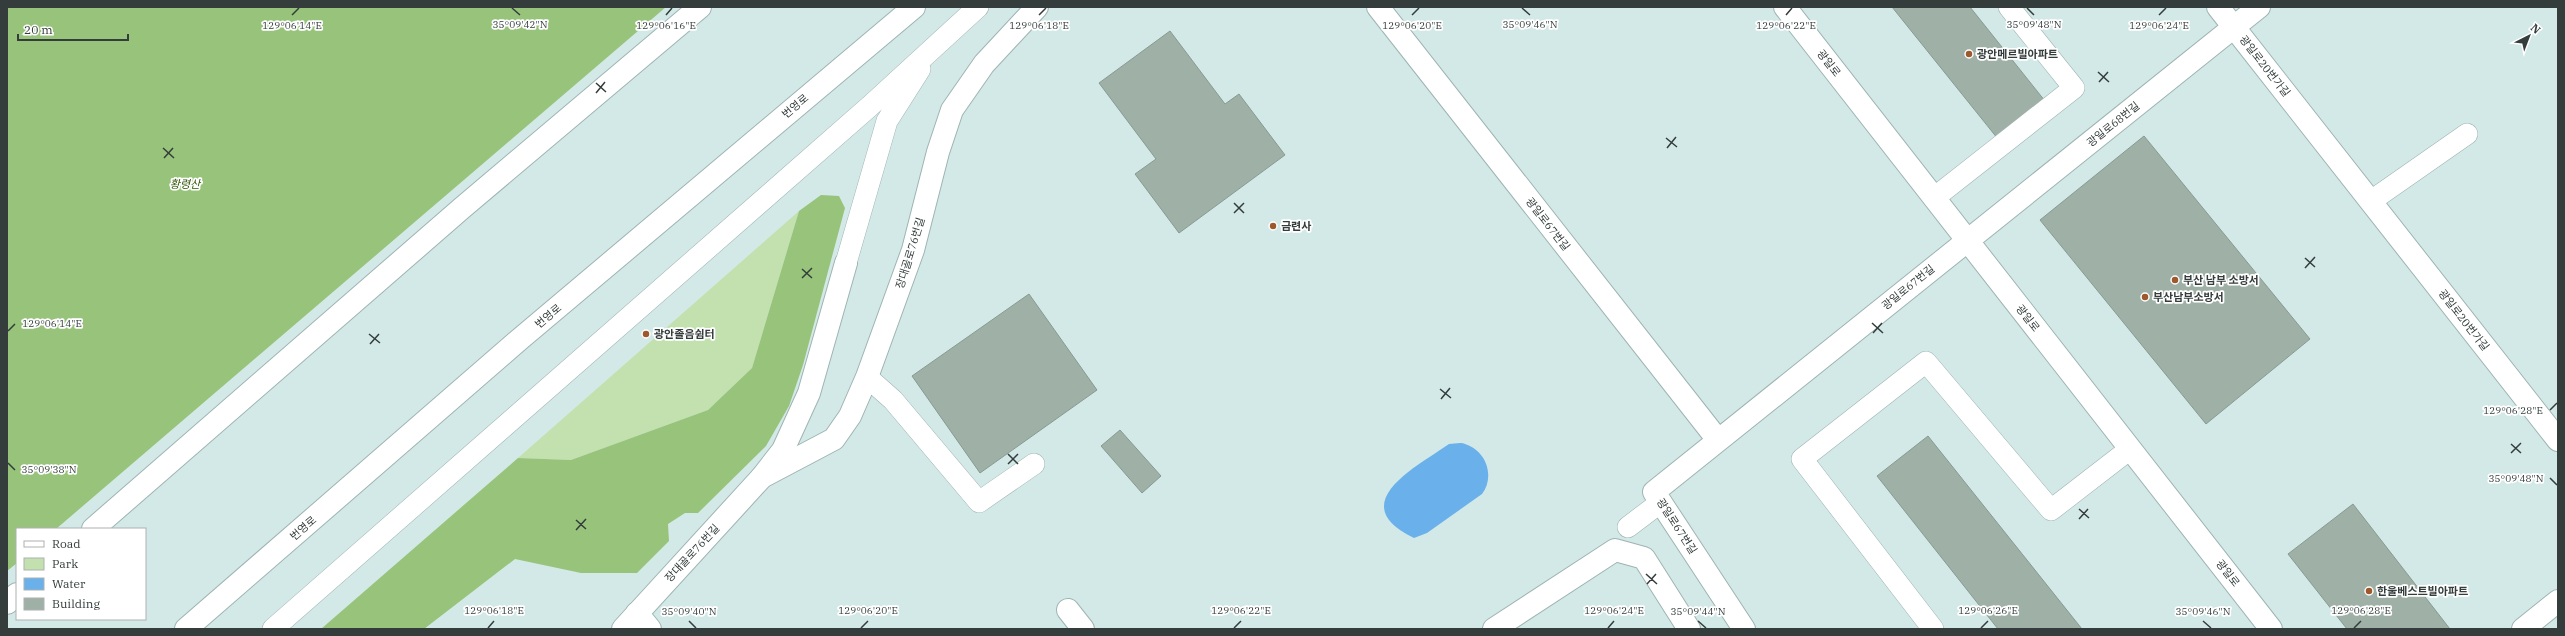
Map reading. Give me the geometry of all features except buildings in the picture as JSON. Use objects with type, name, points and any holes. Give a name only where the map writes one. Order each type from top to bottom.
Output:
[{"type":"main road","points":[[94,528],[462,208],[700,7]]},
{"type":"main road","name":"번영로","points":[[186,629],[520,339],[914,7]]},
{"type":"main road","name":"장대골로76번길","points":[[762,477],[834,439],[850,416],[867,377],[913,250],[938,152],[952,110],[984,64],[1037,7]]},
{"type":"main road","name":"광일로67번길","points":[[1378,7],[1718,440]]},
{"type":"main road","name":"광일로","points":[[1785,7],[2271,629]]},
{"type":"main road","name":"광일로20번가길","points":[[2218,7],[2558,440]]},
{"type":"main road","name":"광일로68번길","points":[[1967,240],[2259,7]]},
{"type":"main road","name":"광일로67번길","points":[[1744,629],[1654,492],[1967,240]]},
{"type":"main road","name":"장대골로76번길","points":[[636,624],[762,477],[783,450],[809,393],[846,263]]},
{"type":"main road","points":[[1494,629],[1615,550],[1644,558],[1689,629]]},
{"type":"main road","points":[[7,603],[16,595]]},
{"type":"main road","points":[[2523,629],[2556,606]]},
{"type":"main road","points":[[1068,610],[1083,629]]},
{"type":"lane","points":[[273,629],[864,112],[936,44],[978,7]]},
{"type":"lane","points":[[1934,198],[2074,88],[2009,7]]},
{"type":"lane","points":[[846,263],[887,121],[936,44]]},
{"type":"lane","points":[[2371,201],[2467,134]]},
{"type":"lane","points":[[1933,629],[1802,459],[1926,362],[2051,510],[2130,449]]},
{"type":"lane","points":[[867,377],[893,400],[979,502],[1034,464]]},
{"type":"lane","points":[[1628,527],[1661,502]]},
{"type":"green space","name":"황령산","points":[[7,7],[666,7],[57,528],[16,528],[16,564],[7,571]]},
{"type":"green space","points":[[821,195],[839,196],[845,208],[803,365],[789,406],[766,446],[698,513],[685,513],[668,524],[669,541],[637,573],[581,573],[515,559],[424,629],[321,629],[518,458],[571,460],[708,410],[752,368],[799,211]]},
{"type":"green space","points":[[799,211],[752,368],[708,410],[571,460],[518,458]]},
{"type":"water","points":[[1463,443],[1473,447],[1479,452],[1487,465],[1488,480],[1486,487],[1482,494],[1427,533],[1414,538],[1394,525],[1385,512],[1385,499],[1392,487],[1405,475],[1449,444]]},
{"type":"place","name":"광안메르빌아파트","points":[[1969,54]]},
{"type":"place","name":"금련사","points":[[1273,226]]},
{"type":"place","name":"부산 남부 소방서","points":[[2175,280]]},
{"type":"place","name":"부산남부소방서","points":[[2145,297]]},
{"type":"place","name":"광안졸음쉼터","points":[[646,334]]},
{"type":"place","name":"한울베스트빌아파트","points":[[2369,591]]}]
